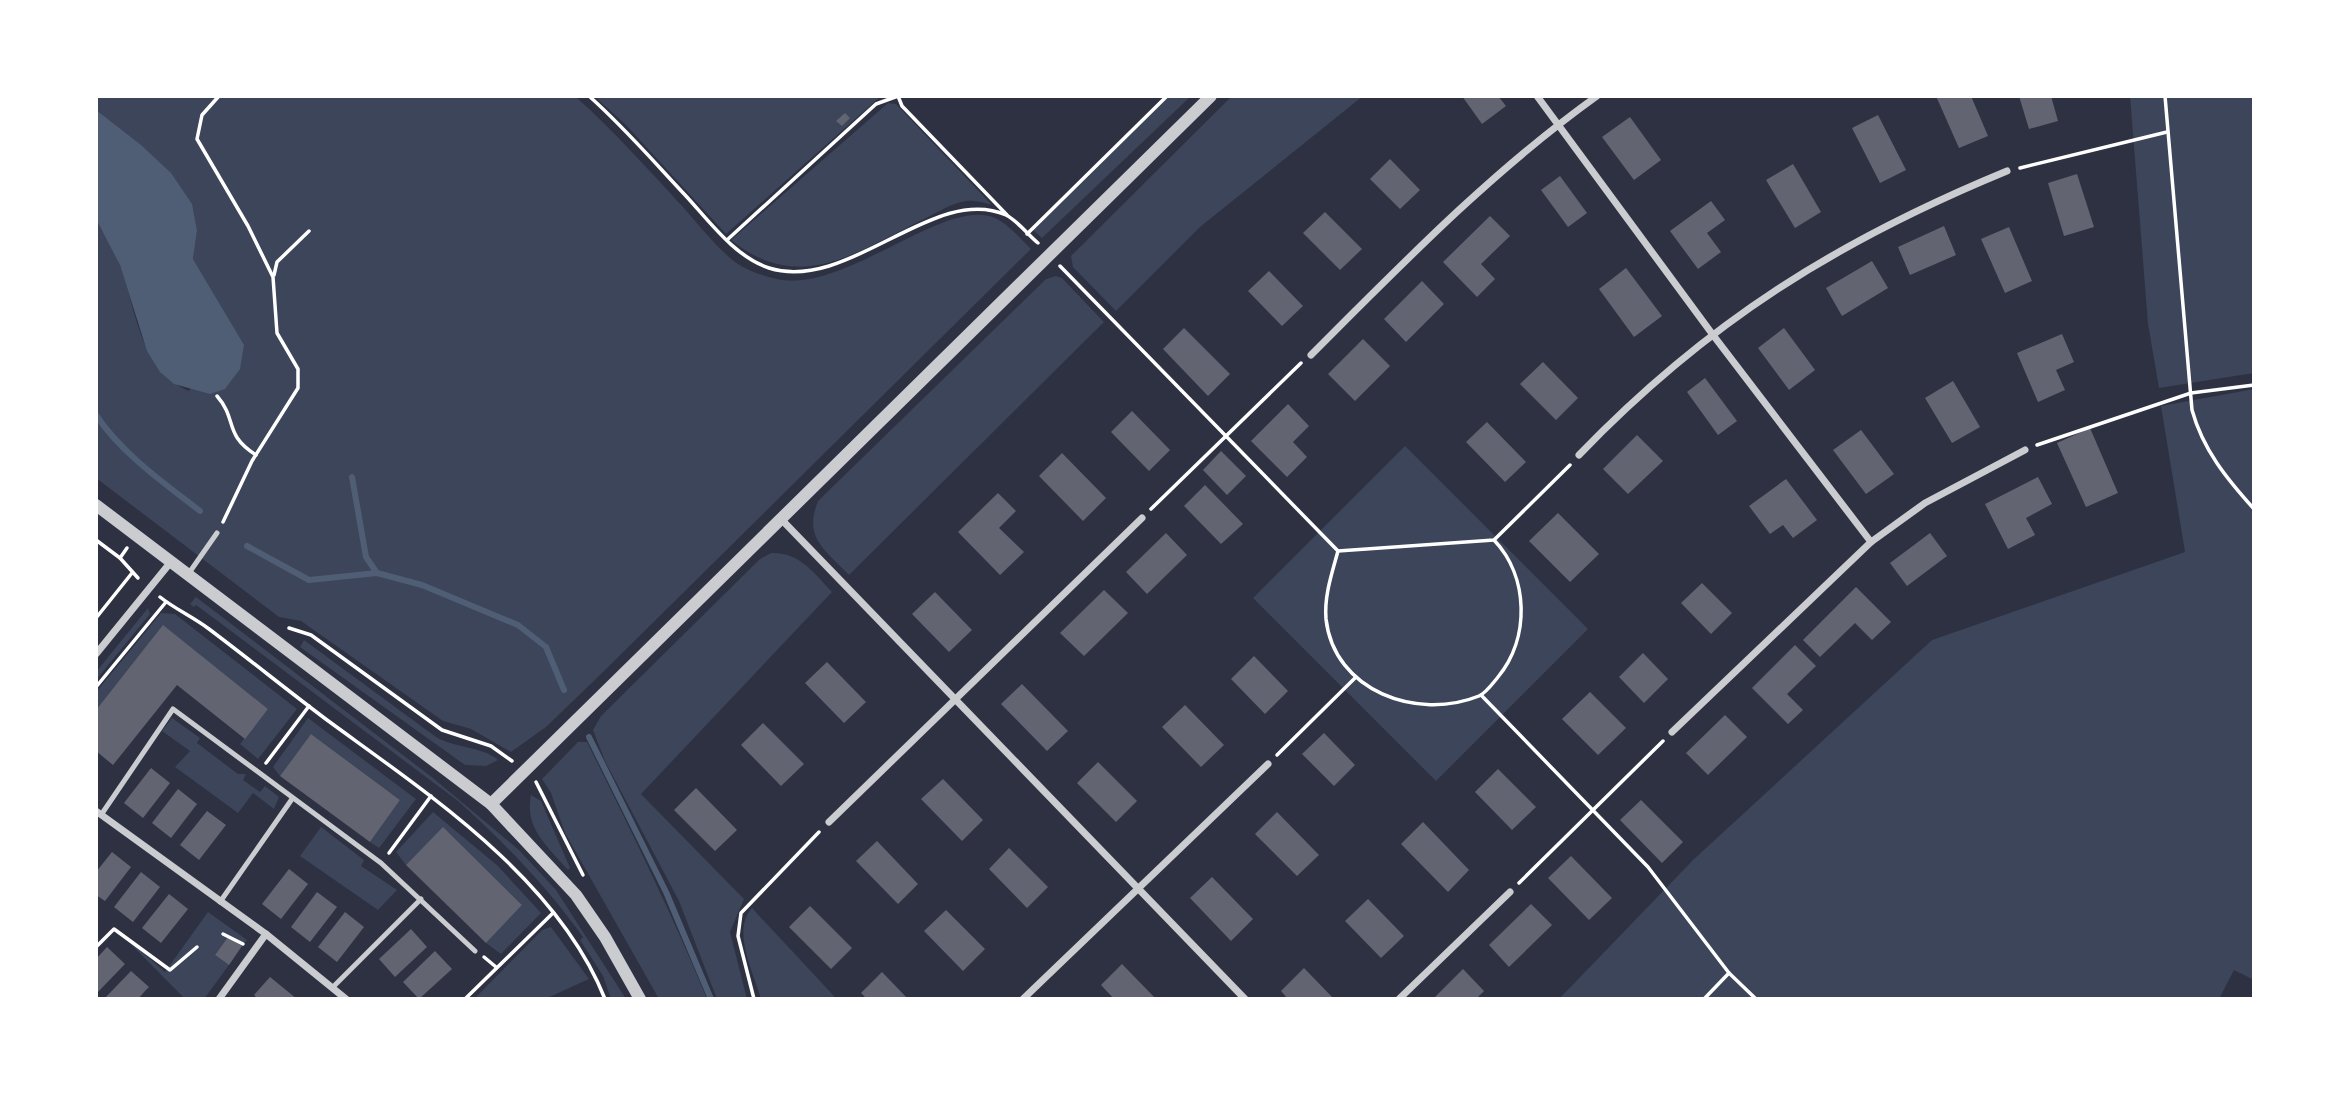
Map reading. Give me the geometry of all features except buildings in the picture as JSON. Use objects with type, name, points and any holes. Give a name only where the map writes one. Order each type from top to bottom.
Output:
[{"type":"street","points":[[491,804],[1211,96]]},
{"type":"street","points":[[1537,96],[1713,335],[1871,542]]},
{"type":"street","points":[[1311,355],[1451,214],[1558,124],[1597,96]]},
{"type":"street","points":[[1580,455],[1621,412],[1740,313],[1838,251],[1922,206],[2007,171]]},
{"type":"street","points":[[1672,732],[1871,542],[1925,503],[2025,450]]},
{"type":"street","points":[[96,505],[491,804],[576,895],[605,937],[639,999]]},
{"type":"street","points":[[829,822],[1142,518]]},
{"type":"street","points":[[781,519],[1245,999]]},
{"type":"street","points":[[96,654],[170,563]]},
{"type":"street","points":[[1023,999],[1268,764]]},
{"type":"street","points":[[98,813],[266,934],[346,999]]},
{"type":"street","points":[[1399,999],[1510,891]]},
{"type":"street","points":[[219,999],[266,934]]},
{"type":"lane","points":[[187,576],[217,533]]},
{"type":"lane","points":[[98,813],[173,709],[381,863],[475,951]]},
{"type":"lane","points":[[220,902],[292,799]]},
{"type":"lane","points":[[332,988],[421,899]]},
{"type":"path","points":[[219,96],[202,115],[197,138],[248,226],[273,277]]},
{"type":"path","points":[[589,96],[727,240],[758,264],[799,272],[828,267],[963,208],[988,209],[1009,216]]},
{"type":"path","points":[[727,240],[876,104],[898,96],[902,106],[1338,551],[1494,540],[1580,455]]},
{"type":"path","points":[[1027,234],[1167,96]]},
{"type":"path","points":[[2165,96],[2190,393],[2197,430],[2219,468],[2254,509]]},
{"type":"path","points":[[2007,171],[2167,132]]},
{"type":"path","points":[[217,533],[256,455],[298,388],[298,369],[277,334],[273,277],[277,262],[309,230]]},
{"type":"path","points":[[1142,518],[1311,355]]},
{"type":"path","points":[[2025,450],[2190,393],[2254,385]]},
{"type":"path","points":[[217,396],[230,414],[232,433],[242,446],[256,455]]},
{"type":"path","points":[[96,540],[120,558],[132,573],[166,602],[185,611],[431,796],[479,836],[553,913],[596,976],[605,999]]},
{"type":"path","points":[[1338,551],[1329,580],[1326,617],[1332,645],[1355,678],[1375,692],[1414,703],[1443,702],[1481,695],[1513,656],[1521,619],[1521,597],[1508,559],[1494,540]]},
{"type":"path","points":[[96,618],[132,573]]},
{"type":"path","points":[[96,687],[166,602]]},
{"type":"path","points":[[1268,764],[1355,678]]},
{"type":"path","points":[[1481,695],[1648,867],[1729,973],[1756,999]]},
{"type":"path","points":[[258,773],[309,706]]},
{"type":"path","points":[[1510,891],[1672,732]]},
{"type":"path","points":[[381,863],[431,796]]},
{"type":"path","points":[[754,999],[738,936],[741,912],[829,822]]},
{"type":"path","points":[[465,999],[553,913]]},
{"type":"path","points":[[96,947],[114,929],[170,970],[197,947]]},
{"type":"path","points":[[223,934],[254,950]]},
{"type":"path","points":[[1704,999],[1729,973]]},
{"type":"shaded area","points":[[96,96],[575,96],[630,150],[719,248],[735,262],[762,275],[800,280],[829,274],[948,220],[974,215],[995,218],[1031,249],[600,675],[546,727],[511,752],[471,729],[443,721],[301,621],[279,617],[96,478],[96,219],[119,262],[150,355],[173,382],[189,391],[231,324],[193,259],[197,231],[108,121],[96,110]]},
{"type":"shaded area","points":[[594,96],[881,96],[726,234],[626,125]]},
{"type":"shaded area","points":[[1169,96],[1191,96],[1042,238],[1033,230]]},
{"type":"shaded area","points":[[1232,96],[1363,96],[1200,227],[1116,311],[1073,267],[1071,256]]},
{"type":"shaded area","points":[[2130,96],[2254,96],[2254,373],[2159,388],[2148,324]]},
{"type":"shaded area","points":[[888,103],[896,104],[992,205],[960,202],[850,255],[804,267],[780,265],[756,256],[731,240]]},
{"type":"shaded area","points":[[96,110],[141,145],[171,173],[192,204],[197,231],[193,259],[244,345],[240,369],[225,389],[210,394],[174,384],[160,372],[147,351],[120,265],[96,219]]},
{"type":"shaded area","points":[[1056,276],[1062,278],[1104,322],[849,575],[825,550],[815,534],[814,514],[818,501],[1046,279]]},
{"type":"shaded area","points":[[2254,389],[2254,980],[2234,970],[2219,999],[1559,999],[1693,860],[1932,640],[2185,552],[2161,406]]},
{"type":"shaded area","points":[[1405,446],[1588,629],[1436,781],[1253,598]]},
{"type":"shaded area","points":[[771,553],[790,556],[806,565],[832,592],[641,794],[744,899],[730,932],[747,999],[717,999],[679,901],[605,761],[593,730],[601,716],[760,559]]},
{"type":"shaded area","points":[[196,597],[433,778],[519,850],[556,890],[626,999],[611,999],[603,976],[580,940],[583,937],[569,918],[508,849],[458,801],[196,605],[194,607],[190,604]]},
{"type":"shaded area","points":[[148,608],[150,614],[96,680],[96,672]]},
{"type":"shaded area","points":[[161,613],[175,614],[297,709],[258,759],[240,744],[268,709],[163,626],[96,710],[96,692]]},
{"type":"shaded area","points":[[304,640],[436,737],[484,752],[498,760],[486,766],[465,765],[300,647]]},
{"type":"shaded area","points":[[172,718],[200,738],[197,743],[238,774],[246,774],[243,780],[260,792],[265,786],[279,797],[274,809],[253,793],[238,813],[175,767],[190,751],[162,731]]},
{"type":"shaded area","points":[[308,718],[416,799],[379,848],[370,842],[400,800],[311,734],[280,776],[273,767]]},
{"type":"shaded area","points":[[578,742],[587,742],[664,901],[707,999],[659,999],[565,833],[551,793],[542,779]]},
{"type":"shaded area","points":[[531,795],[541,801],[570,868],[568,870],[534,827],[530,807]]},
{"type":"shaded area","points":[[433,812],[498,866],[541,913],[501,954],[486,943],[522,905],[443,828],[406,865],[396,852]]},
{"type":"shaded area","points":[[321,827],[364,860],[361,866],[397,890],[378,910],[300,856]]},
{"type":"shaded area","points":[[752,908],[834,996],[832,999],[761,999],[744,940],[746,917]]},
{"type":"shaded area","points":[[208,912],[247,940],[242,946],[228,937],[215,955],[229,965],[204,999],[185,999],[117,930],[165,972]]},
{"type":"shaded area","points":[[551,927],[589,979],[545,999],[474,999],[542,930]]},
{"type":"waterway","points":[[96,415],[130,455],[200,511]]},
{"type":"waterway","points":[[352,477],[366,557],[377,573]]},
{"type":"waterway","points":[[247,546],[309,580],[377,573],[422,585],[518,625],[546,647],[564,690]]},
{"type":"waterway","points":[[589,737],[666,892],[711,999]]}]
